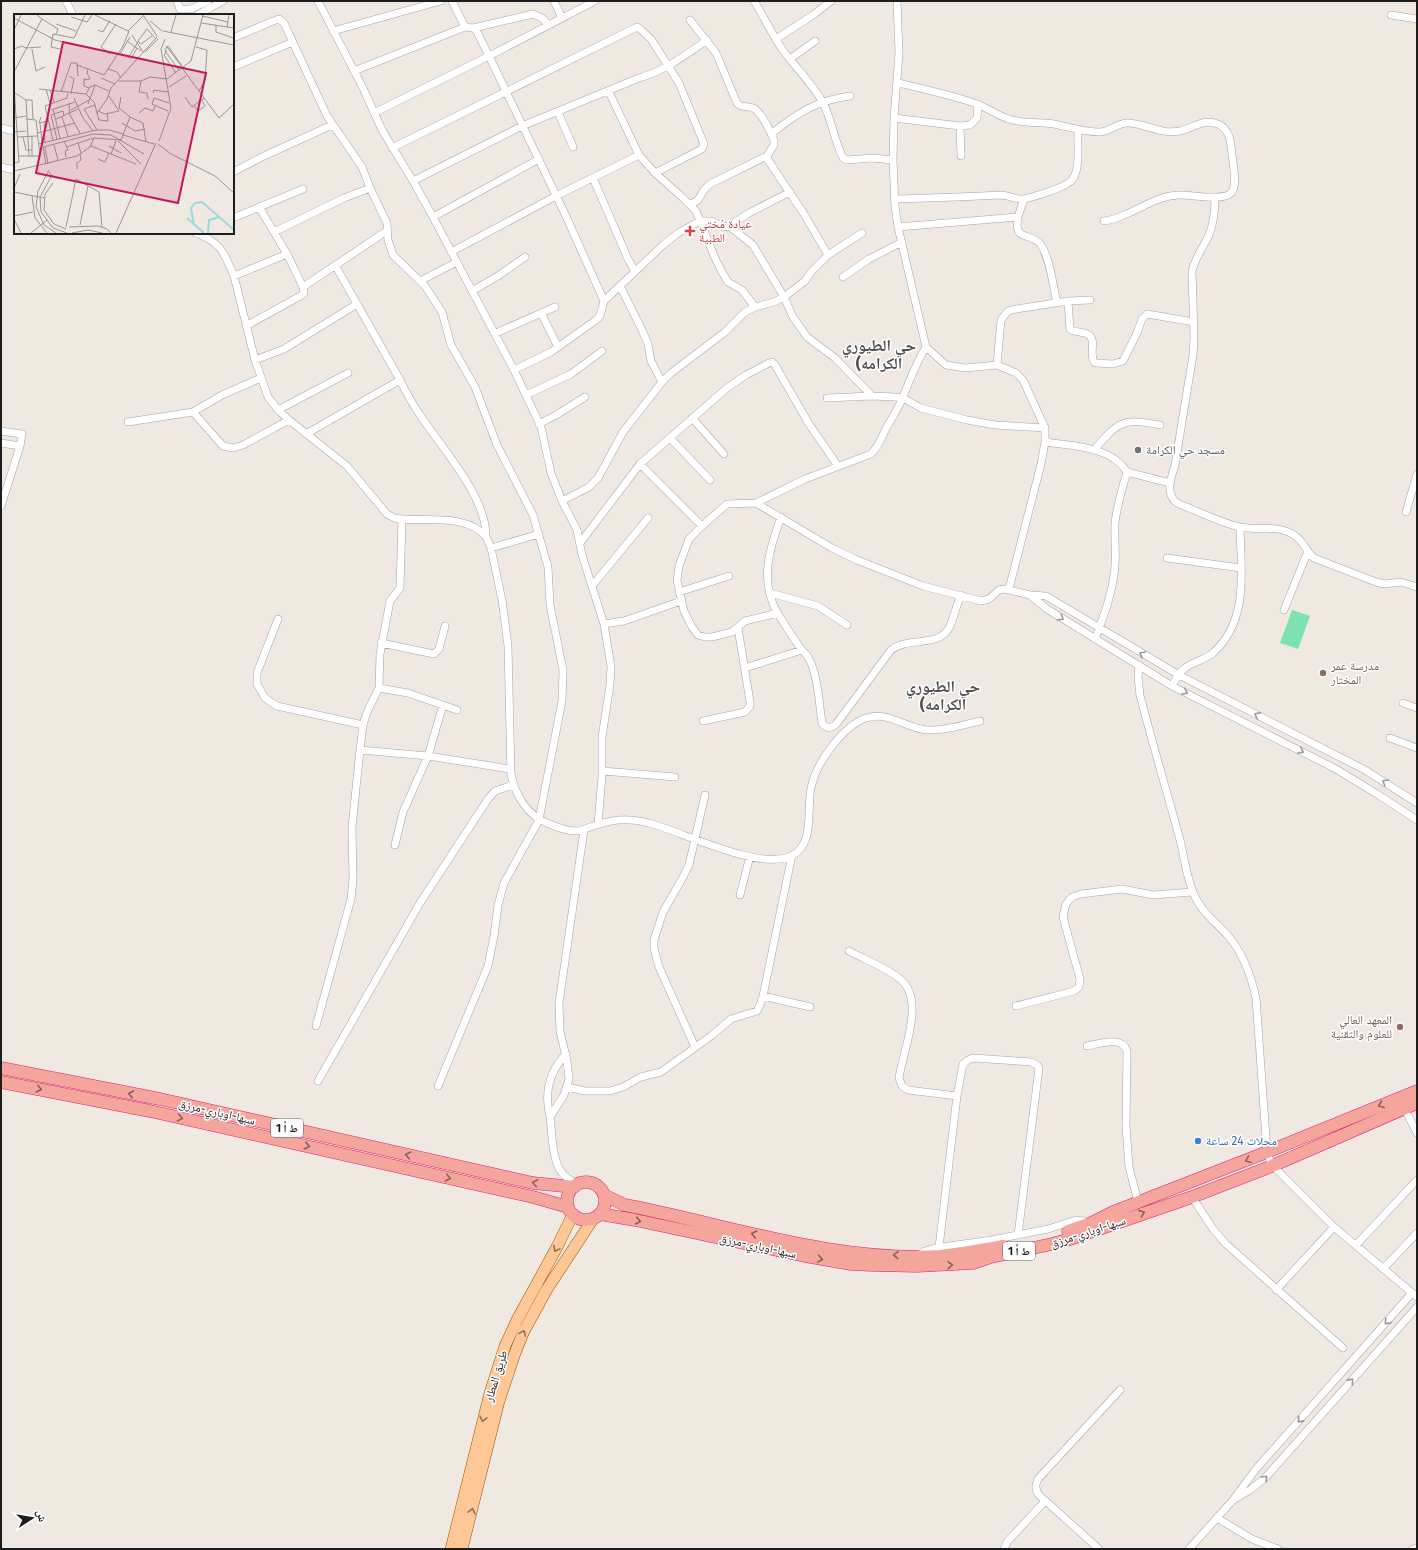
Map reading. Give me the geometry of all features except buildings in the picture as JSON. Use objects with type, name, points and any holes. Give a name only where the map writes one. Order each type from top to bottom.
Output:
[{"type":"highway","name":"سبها-اوباري-مرزق","points":[[1,1068],[160,1099],[534,1183],[575,1186]]},
{"type":"highway","name":"سبها-اوباري-مرزق","points":[[1,1082],[150,1111],[533,1196],[571,1210]]},
{"type":"highway","name":"سبها-اوباري-مرزق","points":[[604,1195],[625,1205],[806,1245],[873,1254],[957,1254],[1047,1237],[1089,1224],[1113,1212],[1267,1152],[1417,1091]]},
{"type":"highway","points":[[150,1111],[160,1099]]},
{"type":"highway","name":"سبها-اوباري-مرزق","points":[[596,1216],[635,1220],[828,1260],[872,1266],[918,1266],[973,1263],[991,1257],[1052,1244],[1095,1231],[1144,1212],[1192,1197],[1272,1166],[1417,1103]]},
{"type":"highway","points":[[581,1183],[591,1183],[599,1187],[604,1195],[604,1205],[596,1216],[582,1219],[571,1210],[568,1198],[575,1186],[581,1183]]},
{"type":"main road","name":"طريق المطار","points":[[451,1549],[490,1393],[502,1353],[517,1320],[557,1247],[571,1210]]},
{"type":"main road","name":"طريق المطار","points":[[462,1549],[499,1401],[515,1353],[538,1304],[556,1272],[596,1216]]},
{"type":"street","points":[[66,1],[72,14]]},
{"type":"street","points":[[177,1],[180,9],[187,10],[208,1]]},
{"type":"street","points":[[199,14],[223,1]]},
{"type":"street","points":[[333,31],[441,1]]},
{"type":"street","points":[[452,1],[469,28],[479,36],[556,196],[604,301]]},
{"type":"street","points":[[554,1],[562,18]]},
{"type":"street","points":[[374,113],[595,1]]},
{"type":"street","points":[[754,1],[776,39],[822,101],[828,113],[843,158],[847,160],[872,158],[894,160]]},
{"type":"street","points":[[776,39],[813,15],[831,1]]},
{"type":"street","points":[[897,1],[899,54],[898,83],[894,118],[895,199],[898,226],[926,347],[946,365],[965,368],[997,365],[1016,373],[1023,380],[1045,428],[1046,442],[1009,589]]},
{"type":"street","points":[[320,2],[392,148],[413,180],[434,217],[451,252],[496,333],[544,436],[551,473],[562,501],[577,530],[582,555],[604,624],[610,658],[611,676],[602,737],[601,754],[603,771],[598,824]]},
{"type":"street","points":[[354,71],[469,28],[532,14],[542,18],[549,25]]},
{"type":"street","points":[[1391,15],[1417,19]]},
{"type":"street","points":[[234,38],[279,19],[284,23],[315,92],[332,125],[360,163],[387,223],[388,240],[393,255],[432,294],[442,312],[451,345],[475,387],[497,445],[533,515],[548,567],[550,605],[563,670],[563,686],[562,701],[539,820],[504,883],[498,905],[488,966],[438,1086]]},
{"type":"street","points":[[690,20],[716,53],[737,103],[742,107],[756,110],[771,134],[774,145],[767,156],[710,184],[698,200],[690,205]]},
{"type":"street","points":[[392,148],[637,27],[651,39],[669,67],[682,90],[704,144],[702,149],[655,173]]},
{"type":"street","points":[[413,180],[522,126],[669,67],[707,40]]},
{"type":"street","points":[[790,59],[815,41]]},
{"type":"street","points":[[234,67],[293,42]]},
{"type":"street","points":[[898,83],[978,104],[1009,119],[1054,124],[1078,129],[1100,132],[1108,130],[1118,124],[1133,123],[1168,132],[1183,130],[1210,121],[1226,130],[1231,140],[1235,179],[1232,193],[1215,197],[1178,195],[1167,197],[1148,203],[1125,215],[1104,221]]},
{"type":"street","points":[[609,92],[639,155],[655,173],[696,211],[715,258],[728,282],[742,290],[755,307]]},
{"type":"street","points":[[771,134],[792,118],[822,101],[850,96]]},
{"type":"street","points":[[894,118],[960,126],[970,125],[977,118],[978,104]]},
{"type":"street","points":[[558,112],[573,147]]},
{"type":"street","points":[[234,171],[332,125]]},
{"type":"street","points":[[960,126],[961,156]]},
{"type":"street","points":[[1,128],[14,131]]},
{"type":"street","points":[[895,199],[1001,195],[1024,199],[1061,188],[1072,181],[1075,175],[1077,167],[1078,129]]},
{"type":"street","points":[[451,252],[556,196],[639,155]]},
{"type":"street","points":[[767,156],[768,160],[790,192],[828,255]]},
{"type":"street","points":[[434,217],[538,159]]},
{"type":"street","points":[[1,167],[14,170]]},
{"type":"street","points":[[594,178],[628,259],[635,271]]},
{"type":"street","points":[[274,232],[344,198],[370,188]]},
{"type":"street","points":[[234,218],[303,189]]},
{"type":"street","points":[[514,370],[558,347],[596,320],[600,316],[604,301],[663,245],[678,233],[700,221],[711,221],[723,227],[729,226],[749,213],[790,192]]},
{"type":"street","points":[[1215,197],[1213,222],[1209,234],[1194,262],[1192,272],[1194,322],[1193,355],[1175,465],[1170,483],[1170,492],[1176,502],[1240,527],[1279,528],[1295,535],[1314,558],[1380,584],[1401,582],[1417,586]]},
{"type":"street","points":[[1024,199],[1016,226],[1019,233],[1039,242],[1042,246],[1057,302]]},
{"type":"street","points":[[246,326],[304,293],[303,287],[287,254],[259,207]]},
{"type":"street","points":[[898,226],[1018,217]]},
{"type":"street","points":[[729,226],[753,245],[784,297],[793,317],[807,338],[836,358],[872,396]]},
{"type":"street","points":[[303,287],[388,230]]},
{"type":"street","points":[[562,501],[589,487],[598,478],[623,432],[662,382],[671,373],[725,332],[745,312],[784,297],[805,281],[811,272],[828,255],[862,233]]},
{"type":"street","points":[[198,234],[217,244],[234,276],[255,360],[268,397],[278,410],[347,466],[387,514],[402,520],[463,522],[479,530],[486,537],[491,548],[502,600],[508,646],[510,769],[513,785],[523,804],[539,820],[565,830],[576,831],[614,821],[638,821],[649,823],[722,849],[750,856],[772,859],[785,858],[792,855],[801,846],[807,834],[810,794],[818,769],[834,744],[849,728],[868,718],[880,716],[889,717],[912,727],[928,730],[980,722]]},
{"type":"street","points":[[843,277],[869,259],[902,242]]},
{"type":"street","points":[[234,276],[287,254]]},
{"type":"street","points":[[472,291],[498,276],[525,257]]},
{"type":"street","points":[[420,281],[457,262]]},
{"type":"street","points":[[335,265],[419,414],[447,452],[478,501],[486,528],[486,537]]},
{"type":"street","points":[[620,286],[640,324],[648,344],[651,362],[662,382]]},
{"type":"street","points":[[997,365],[1001,320],[1008,311],[1057,302],[1090,300]]},
{"type":"street","points":[[1068,301],[1070,329],[1072,331],[1081,332],[1090,336],[1092,339],[1091,358],[1095,363],[1113,364],[1123,361],[1137,333],[1142,319],[1147,314],[1194,322]]},
{"type":"street","points":[[255,360],[284,349],[357,304]]},
{"type":"street","points":[[496,333],[555,307]]},
{"type":"street","points":[[541,313],[558,347]]},
{"type":"street","points":[[778,613],[745,621],[732,632],[712,637],[698,635],[688,621],[681,601],[677,580],[679,566],[689,539],[727,504],[756,503],[805,479],[871,454],[877,448],[903,398],[915,366],[926,347]]},
{"type":"street","points":[[526,395],[571,374],[602,351]]},
{"type":"street","points":[[580,543],[640,464],[727,388],[761,366],[772,362],[783,378],[816,436],[838,466]]},
{"type":"street","points":[[278,410],[348,373]]},
{"type":"street","points":[[128,422],[193,412],[222,395],[261,378]]},
{"type":"street","points":[[306,434],[400,380]]},
{"type":"street","points":[[827,398],[872,396],[903,398],[921,408],[967,420],[995,425],[1045,428]]},
{"type":"street","points":[[539,424],[556,416],[585,398]]},
{"type":"street","points":[[193,412],[223,446],[233,448],[243,445],[289,420]]},
{"type":"street","points":[[692,418],[724,454]]},
{"type":"street","points":[[1094,450],[1111,430],[1124,422],[1142,422],[1160,425]]},
{"type":"street","points":[[1,431],[22,434],[20,446],[1,506]]},
{"type":"street","points":[[670,438],[710,480]]},
{"type":"street","points":[[1046,442],[1094,450],[1114,459],[1127,472],[1170,483]]},
{"type":"street","points":[[1,443],[20,446]]},
{"type":"street","points":[[640,464],[702,526]]},
{"type":"street","points":[[1095,639],[1110,598],[1116,560],[1115,538],[1117,505],[1127,472]]},
{"type":"street","points":[[1406,512],[1417,474]]},
{"type":"street","points":[[756,503],[832,548],[857,560],[923,586],[985,601],[999,590],[1009,589],[1030,595],[1046,596],[1179,674],[1365,770],[1417,803]]},
{"type":"street","points":[[781,517],[768,558],[767,575],[770,593],[778,613],[802,650],[808,656],[814,672],[822,723],[827,727],[831,728],[837,723],[891,650],[902,643],[931,640],[944,635],[951,623],[955,608],[961,596]]},
{"type":"street","points":[[592,586],[648,518]]},
{"type":"street","points":[[316,1026],[351,899],[353,879],[352,827],[363,725],[367,712],[379,688],[381,643],[390,601],[400,588],[402,520]]},
{"type":"street","points":[[1172,686],[1185,667],[1202,660],[1213,653],[1224,642],[1232,629],[1238,614],[1241,598],[1240,527]]},
{"type":"street","points":[[491,548],[539,534]]},
{"type":"street","points":[[1284,610],[1308,551]]},
{"type":"street","points":[[1168,558],[1241,568]]},
{"type":"street","points":[[679,592],[729,576]]},
{"type":"street","points":[[770,593],[818,606],[847,625]]},
{"type":"street","points":[[1030,595],[1046,609],[1172,686],[1336,769],[1417,820]]},
{"type":"street","points":[[604,624],[624,621],[681,601]]},
{"type":"street","points":[[278,619],[257,673],[257,684],[265,698],[277,706],[363,725]]},
{"type":"street","points":[[381,643],[434,654],[439,649],[445,626]]},
{"type":"street","points":[[703,722],[748,710],[750,702],[738,628]]},
{"type":"street","points":[[745,668],[802,650]]},
{"type":"street","points":[[1139,666],[1138,677],[1140,695],[1192,892],[1202,908],[1230,938],[1241,954],[1253,983],[1256,998],[1267,1152],[1272,1166],[1334,1227],[1415,1295],[1278,1444],[1249,1477],[1233,1500],[1189,1549]]},
{"type":"street","points":[[379,688],[408,693],[458,710]]},
{"type":"street","points":[[1403,703],[1417,708]]},
{"type":"street","points":[[395,845],[403,812],[428,756],[443,705]]},
{"type":"street","points":[[1390,738],[1417,748]]},
{"type":"street","points":[[360,750],[428,756],[510,769]]},
{"type":"street","points":[[603,771],[675,777]]},
{"type":"street","points":[[318,1081],[420,903],[479,812],[495,791],[513,785]]},
{"type":"street","points":[[695,1048],[659,967],[654,948],[654,940],[661,917],[686,872],[692,857],[705,795]]},
{"type":"street","points":[[550,1117],[561,1103],[567,1087],[568,1070],[566,1054],[560,1031],[559,1003],[584,830]]},
{"type":"street","points":[[567,1087],[591,1091],[610,1091],[619,1089],[641,1077],[661,1072],[712,1036],[731,1019],[757,1011],[763,996],[792,855]]},
{"type":"street","points":[[740,895],[750,856]]},
{"type":"street","points":[[1016,1006],[1074,991],[1079,987],[1080,979],[1063,917],[1066,904],[1072,897],[1081,894],[1122,889],[1153,895],[1192,892]]},
{"type":"street","points":[[849,950],[901,980],[909,990],[913,1001],[899,1078],[902,1086],[908,1090],[957,1096]]},
{"type":"street","points":[[763,996],[810,1007]]},
{"type":"street","points":[[1087,1046],[1116,1042],[1122,1043],[1126,1048],[1128,1058],[1125,1105],[1126,1134],[1129,1167],[1138,1202]]},
{"type":"street","points":[[566,1054],[554,1069],[548,1088],[548,1108],[556,1159],[559,1168],[575,1186]]},
{"type":"street","points":[[939,1247],[957,1096],[962,1067],[965,1062],[970,1059],[1031,1062],[1037,1065],[1038,1072],[1018,1235]]},
{"type":"street","points":[[1404,1108],[1417,1133]]},
{"type":"street","points":[[1356,1246],[1417,1180]]},
{"type":"street","points":[[1192,1197],[1209,1223],[1222,1239],[1276,1290],[1343,1348]]},
{"type":"street","points":[[919,1255],[930,1249],[986,1242],[1076,1220],[1089,1224]]},
{"type":"street","points":[[1276,1290],[1334,1227]]},
{"type":"street","points":[[1383,1269],[1417,1233]]},
{"type":"street","points":[[1233,1500],[1258,1484],[1417,1307]]},
{"type":"street","points":[[1099,1549],[1045,1500],[1037,1491],[1036,1483],[1120,1390]]},
{"type":"street","points":[[1324,1394],[1332,1402]]},
{"type":"street","points":[[1278,1444],[1288,1452]]},
{"type":"street","points":[[1004,1549],[1007,1542],[1045,1500]]},
{"type":"street","points":[[1216,1518],[1252,1539],[1278,1549]]},
{"type":"street","points":[[1413,1549],[1417,1548]]},
{"type":"green space","points":[[1292,610],[1310,616],[1298,649],[1280,643]]},
{"type":"place","name":"عيادة مُختي الطبية","points":[[690,231]]},
{"type":"place","name":"مسجد حي الكرامة","points":[[1138,450]]},
{"type":"place","name":"مدرسة عمر المختار","points":[[1323,673]]},
{"type":"place","name":"المعهد العالي للعلوم والتقنية","points":[[1400,1027]]},
{"type":"place","name":"محلات 24 ساعة","points":[[1198,1141]]},
{"type":"district","name":"حي الطيوري (الكرامه","points":[[879,354]]},
{"type":"district","name":"حي الطيوري (الكرامه","points":[[943,695]]}]
